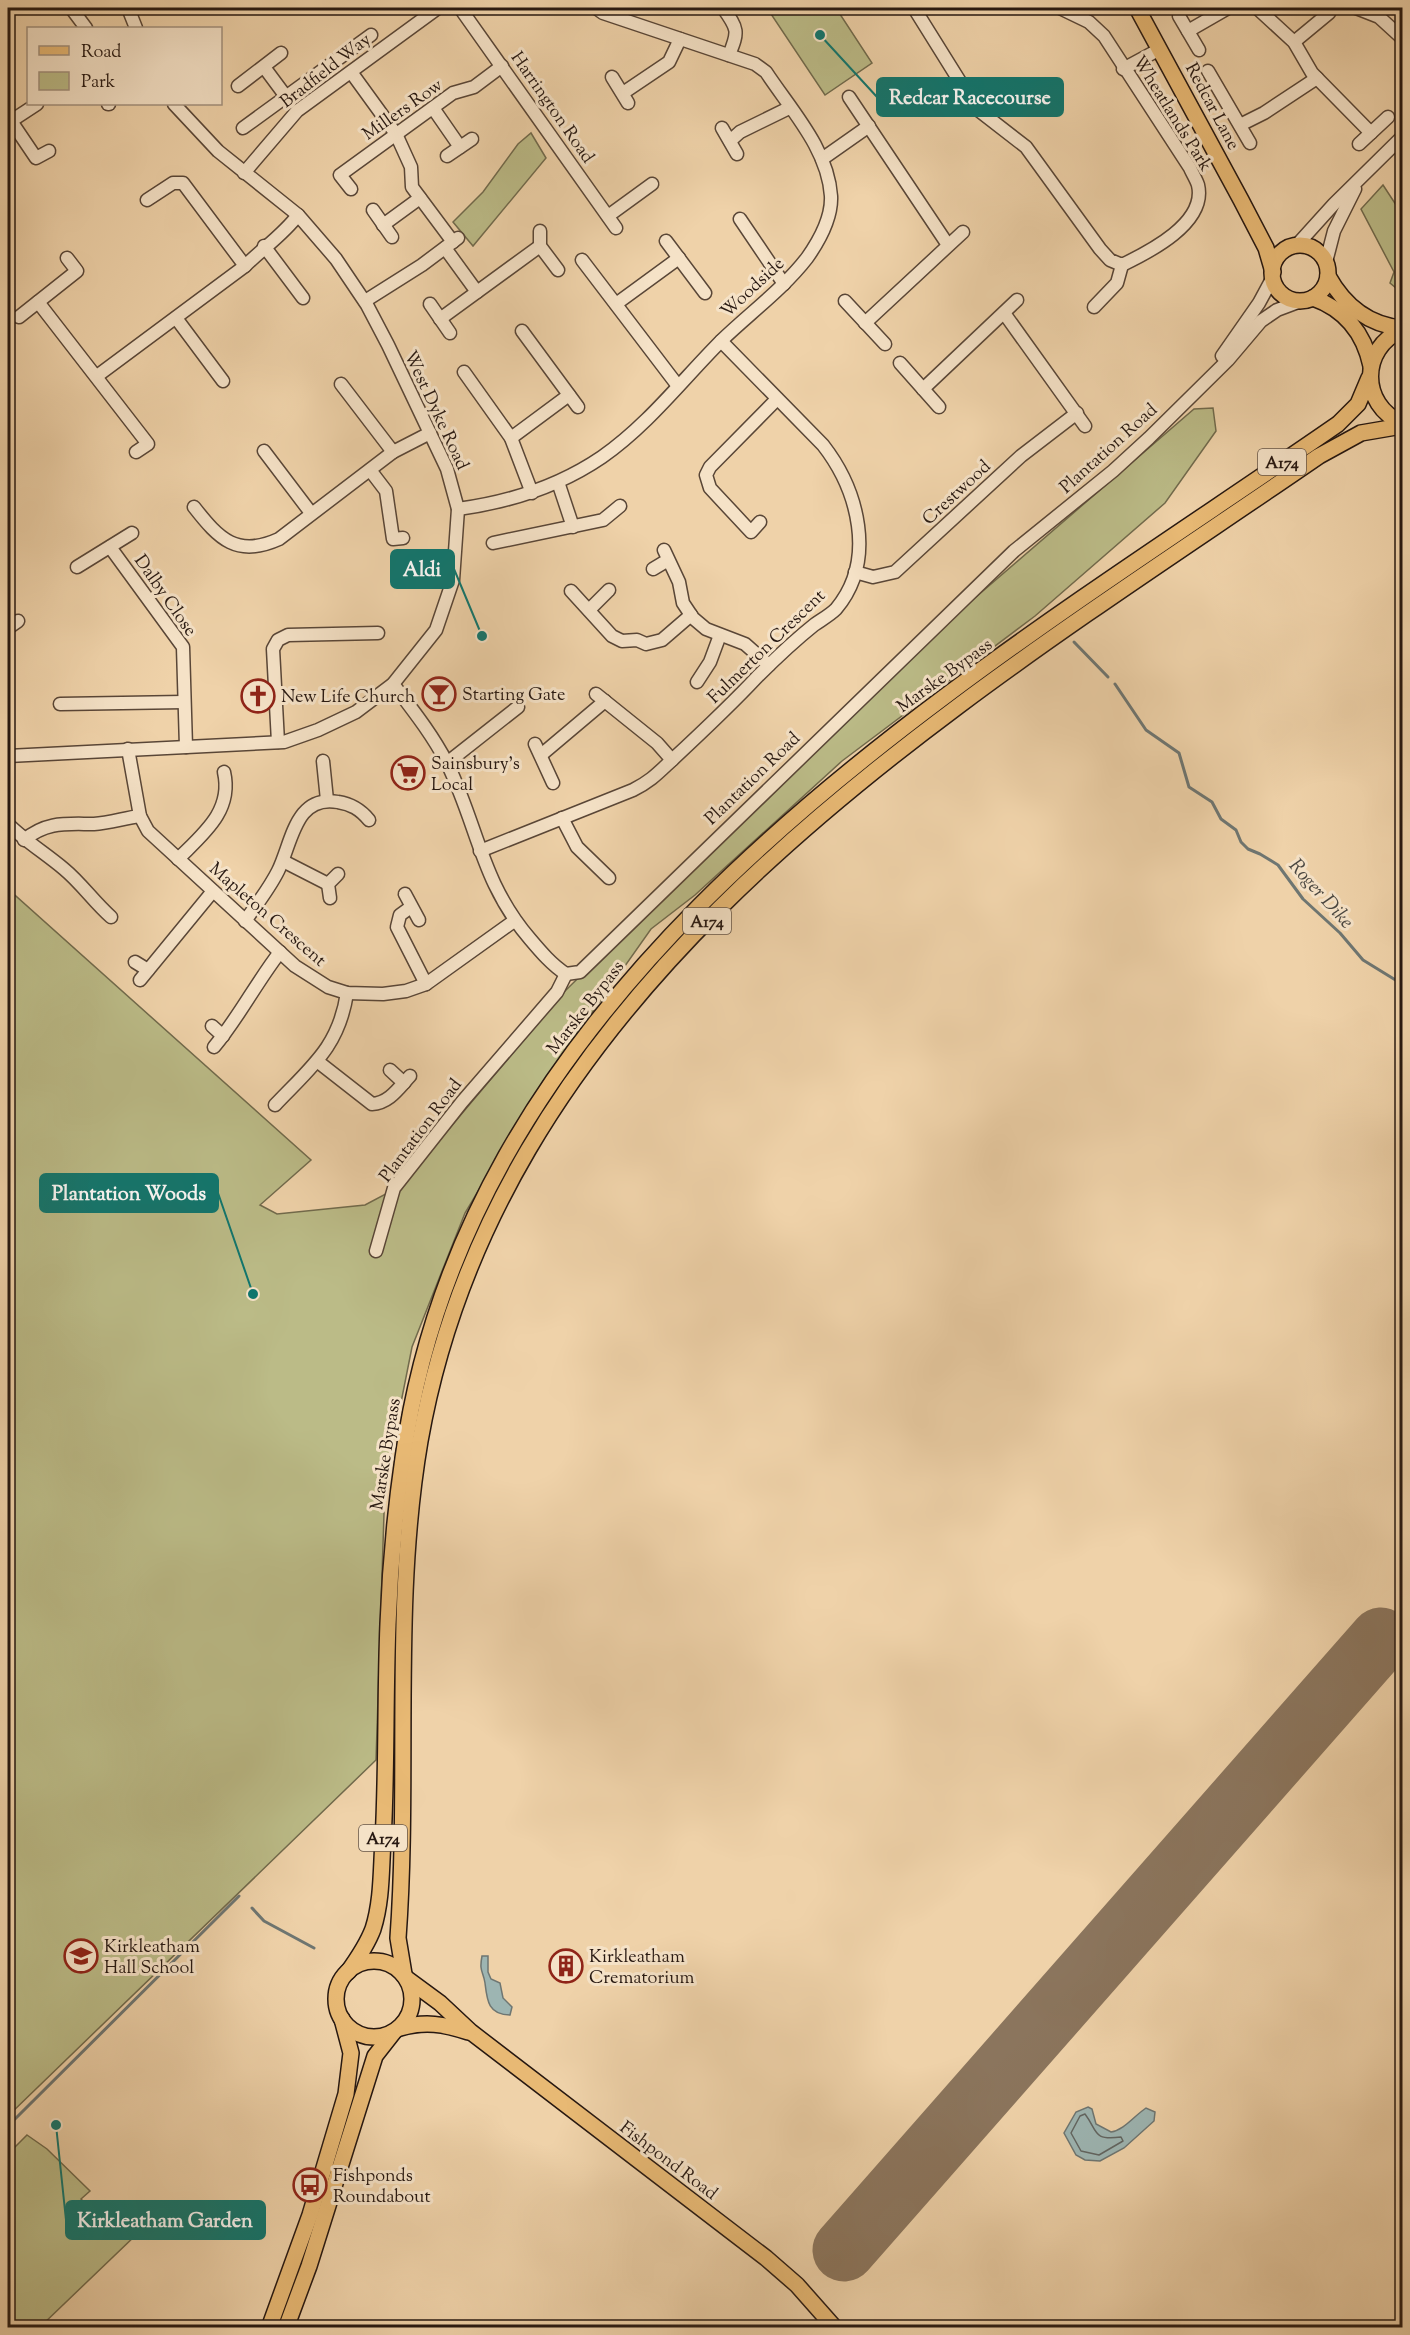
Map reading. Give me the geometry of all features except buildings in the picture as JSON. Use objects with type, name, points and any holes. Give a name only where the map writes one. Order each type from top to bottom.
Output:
[{"type":"main road","name":"Redcar Lane","points":[[1137,8],[1253,224],[1269,257],[1273,275]]},
{"type":"main road","name":"Redcar Lane","points":[[1253,224],[1271,242],[1292,247]]},
{"type":"main road","points":[[1370,372],[1366,348],[1352,324],[1338,311],[1307,300],[1290,299],[1280,292],[1273,275],[1275,261],[1292,247],[1314,249],[1345,300],[1360,313],[1377,322],[1402,329]]},
{"type":"main road","points":[[1307,300],[1320,293],[1327,269]]},
{"type":"main road","name":"A174","points":[[1402,329],[1383,342],[1370,372],[1372,392],[1379,405],[1389,416],[1402,424]]},
{"type":"main road","name":"Marske Bypass","points":[[348,1972],[369,1940],[379,1897],[385,1795],[388,1626],[395,1513],[407,1425],[428,1338],[464,1239],[527,1122],[588,1031],[625,985],[707,898],[781,828],[878,748],[985,668],[1338,424],[1358,404],[1370,372]]},
{"type":"main road","name":"Marske Bypass","points":[[405,1976],[398,1938],[405,1633],[411,1514],[420,1442],[431,1388],[462,1289],[513,1178],[546,1120],[597,1047],[677,951],[771,858],[837,803],[987,687],[1319,456],[1361,434],[1402,424]]},
{"type":"main road","points":[[348,1972],[373,1962],[385,1963],[405,1976]]},
{"type":"main road","name":"A174","points":[[269,2328],[310,2215],[346,2094],[351,2054],[336,1998],[341,1979],[348,1972]]},
{"type":"main road","name":"A174","points":[[286,2328],[326,2217],[375,2056],[397,2030],[412,2006],[412,1991],[405,1976]]},
{"type":"main road","name":"Fishpond Road","points":[[405,1976],[440,2003],[471,2032],[766,2258],[797,2285],[835,2328]]},
{"type":"main road","points":[[342,2019],[351,2029],[369,2036],[397,2030]]},
{"type":"main road","name":"Fishpond Road","points":[[397,2030],[419,2023],[439,2023],[471,2032]]},
{"type":"street","points":[[71,8],[85,27]]},
{"type":"street","points":[[128,8],[136,27]]},
{"type":"street","name":"Bradfield Way","points":[[244,172],[297,111],[438,8]]},
{"type":"street","name":"Harrington Road","points":[[460,8],[616,228]]},
{"type":"street","name":"Woodside","points":[[458,509],[501,503],[532,493],[558,482],[618,445],[646,421],[721,341],[784,284],[808,257],[822,233],[831,196],[822,159],[766,72],[755,64],[603,13],[596,8]]},
{"type":"street","points":[[723,8],[736,27],[737,36],[729,56]]},
{"type":"street","points":[[914,8],[977,109],[1026,147],[1100,249],[1110,260],[1122,265],[1117,283],[1094,307]]},
{"type":"street","name":"Wheatlands Park","points":[[1060,8],[1089,22],[1104,36],[1123,69],[1190,168],[1198,186],[1198,195],[1188,222],[1150,253],[1122,265]]},
{"type":"street","points":[[1188,31],[1228,8]]},
{"type":"street","points":[[1257,8],[1294,42],[1317,78],[1371,133]]},
{"type":"street","points":[[1294,42],[1332,8]]},
{"type":"street","points":[[1356,8],[1379,17],[1401,34]]},
{"type":"street","points":[[1179,16],[1199,50]]},
{"type":"street","points":[[243,128],[371,35]]},
{"type":"street","points":[[612,77],[626,98],[669,62],[680,39]]},
{"type":"street","points":[[1123,69],[1160,49]]},
{"type":"street","points":[[237,86],[281,53]]},
{"type":"street","name":"Millers Row","points":[[351,189],[340,175],[453,93],[474,87],[502,66]]},
{"type":"street","points":[[264,67],[297,111]]},
{"type":"street","points":[[1208,71],[1250,143]]},
{"type":"street","points":[[351,72],[396,134],[411,167],[412,187],[453,243],[477,292]]},
{"type":"street","points":[[1240,126],[1317,78]]},
{"type":"street","points":[[849,98],[948,245]]},
{"type":"street","points":[[35,105],[9,122],[36,158],[49,151]]},
{"type":"street","name":"West Dyke Road","points":[[8,756],[278,742],[315,731],[356,712],[393,684],[436,630],[453,580],[458,509],[447,469],[365,301],[336,260],[298,215],[218,151],[175,105]]},
{"type":"street","points":[[433,108],[460,147]]},
{"type":"street","points":[[729,141],[740,132],[789,108]]},
{"type":"street","points":[[1359,144],[1388,117]]},
{"type":"street","points":[[822,159],[869,126]]},
{"type":"street","points":[[722,129],[737,154]]},
{"type":"street","points":[[1292,247],[1359,182],[1402,136]]},
{"type":"street","points":[[447,156],[472,139]]},
{"type":"street","points":[[1327,269],[1334,231],[1359,182]]},
{"type":"street","points":[[147,200],[173,183],[183,183],[245,266]]},
{"type":"street","points":[[608,216],[652,184]]},
{"type":"street","points":[[383,225],[420,198]]},
{"type":"street","points":[[373,210],[392,237]]},
{"type":"street","points":[[97,376],[245,266],[264,246],[283,234],[298,215]]},
{"type":"street","points":[[741,219],[784,284]]},
{"type":"street","points":[[540,231],[540,246],[558,270]]},
{"type":"street","points":[[865,323],[963,232]]},
{"type":"street","points":[[666,241],[705,293]]},
{"type":"street","points":[[365,301],[453,243]]},
{"type":"street","points":[[264,246],[303,298]]},
{"type":"street","points":[[440,319],[540,246]]},
{"type":"street","points":[[19,317],[77,271],[67,258]]},
{"type":"street","points":[[616,304],[679,258]]},
{"type":"street","points":[[582,260],[678,386]]},
{"type":"street","name":"Plantation Road","points":[[1212,373],[1273,275]]},
{"type":"street","points":[[923,389],[1017,300]]},
{"type":"street","name":"Plantation Road","points":[[376,1251],[394,1188],[462,1102],[557,992],[566,974],[580,972],[1006,559],[1113,471],[1228,360],[1261,321],[1277,310],[1307,300]]},
{"type":"street","points":[[844,301],[885,344]]},
{"type":"street","points":[[38,302],[148,444],[136,452]]},
{"type":"street","points":[[430,304],[450,333]]},
{"type":"street","points":[[1004,313],[1085,426]]},
{"type":"street","points":[[176,318],[223,381]]},
{"type":"street","points":[[522,332],[578,407]]},
{"type":"street","name":"Fulmerton Crescent","points":[[480,851],[633,790],[655,779],[672,760],[710,727],[769,665],[836,609],[855,572],[858,559],[858,523],[848,484],[837,464],[823,445],[721,341]]},
{"type":"street","points":[[900,363],[939,407]]},
{"type":"street","points":[[464,372],[511,438],[532,493]]},
{"type":"street","points":[[341,384],[393,452]]},
{"type":"street","points":[[511,438],[569,395]]},
{"type":"street","points":[[760,522],[751,532],[710,488],[706,475],[777,399]]},
{"type":"street","name":"Crestwood","points":[[855,572],[873,577],[895,573],[1009,467],[1077,413]]},
{"type":"street","points":[[194,507],[221,539],[254,547],[279,539],[393,452],[430,433]]},
{"type":"street","points":[[264,452],[311,513]]},
{"type":"street","points":[[370,470],[386,491],[393,539],[403,538]]},
{"type":"street","points":[[558,482],[573,527]]},
{"type":"street","points":[[493,543],[603,520],[620,506]]},
{"type":"street","name":"Dalby Close","points":[[77,567],[132,533]]},
{"type":"street","name":"Dalby Close","points":[[110,547],[183,647],[186,747]]},
{"type":"street","points":[[653,569],[666,555],[679,582],[683,603],[691,615],[706,629],[745,644],[769,665]]},
{"type":"street","points":[[589,610],[609,590]]},
{"type":"street","points":[[571,591],[612,636],[622,641],[637,640],[646,644],[662,640],[691,615]]},
{"type":"street","points":[[278,742],[273,650],[278,640],[288,635],[378,633]]},
{"type":"street","points":[[706,678],[720,635]]},
{"type":"street","points":[[393,684],[425,726],[447,763],[494,886],[514,921],[545,956],[566,974]]},
{"type":"street","points":[[553,783],[538,749],[600,698],[657,743],[672,760]]},
{"type":"street","points":[[60,704],[184,702]]},
{"type":"street","points":[[447,763],[518,707]]},
{"type":"street","name":"Mapleton Crescent","points":[[128,749],[140,816],[148,831],[307,976],[328,987],[347,993],[383,994],[406,991],[426,984],[514,921]]},
{"type":"street","points":[[320,768],[327,800]]},
{"type":"street","points":[[178,860],[212,826],[225,798],[227,785],[224,772]]},
{"type":"street","points":[[227,785],[241,784]]},
{"type":"street","points":[[245,921],[267,891],[283,861],[298,818],[311,807],[327,800],[345,803],[364,810]]},
{"type":"street","points":[[24,840],[47,825],[63,822],[96,824],[140,816]]},
{"type":"street","points":[[562,818],[577,847],[594,872],[609,878]]},
{"type":"street","points":[[8,824],[24,840],[66,870],[91,900],[111,917]]},
{"type":"street","points":[[283,861],[328,884]]},
{"type":"street","points":[[328,884],[338,874]]},
{"type":"street","points":[[328,884],[330,897]]},
{"type":"street","points":[[135,962],[144,975],[213,891]]},
{"type":"street","points":[[405,894],[419,920]]},
{"type":"street","points":[[411,907],[400,915],[397,927],[426,984]]},
{"type":"street","points":[[214,1047],[238,1019],[262,976],[280,952]]},
{"type":"street","points":[[282,1103],[332,1043],[342,1023],[347,993]]},
{"type":"street","points":[[212,1026],[223,1036]]},
{"type":"street","points":[[318,1061],[372,1104],[381,1104],[391,1097],[407,1079],[390,1070]]},
{"type":"green space","points":[[767,8],[836,8],[872,63],[825,95]]},
{"type":"green space","points":[[531,133],[546,158],[473,246],[453,222],[483,192],[518,144]]},
{"type":"green space","points":[[1383,185],[1402,214],[1402,293],[1390,283],[1394,272],[1361,209]]},
{"type":"green space","points":[[1213,408],[1216,431],[1165,503],[1035,616],[842,761],[695,895],[651,929],[543,1082],[465,1213],[412,1347],[385,1483],[376,1760],[8,2116],[8,889],[311,1160],[260,1205],[277,1214],[365,1205],[401,1186],[565,991],[741,818],[955,615],[1194,409]]},
{"type":"green space","points":[[27,2135],[47,2149],[90,2191],[81,2199],[88,2206],[86,2209],[119,2236],[133,2227],[139,2232],[40,2327],[8,2327],[8,2154]]},
{"type":"water","points":[[482,1956],[488,1956],[488,1972],[491,1979],[500,1983],[503,1998],[512,2007],[510,2015],[497,2012],[490,2005],[481,1968]]},
{"type":"water","points":[[1088,2107],[1092,2109],[1096,2124],[1111,2132],[1125,2126],[1146,2108],[1155,2112],[1154,2121],[1124,2148],[1100,2161],[1085,2160],[1076,2155],[1064,2133],[1076,2112]]},
{"type":"waterway","name":"Roger Dike","points":[[1074,642],[1108,677]]},
{"type":"waterway","name":"Roger Dike","points":[[1115,684],[1146,730],[1179,753],[1189,787],[1212,802],[1221,819],[1236,830],[1241,842],[1248,849],[1278,865],[1303,899],[1340,933],[1363,960],[1402,984]]},
{"type":"waterway","points":[[15,2119],[239,1896]]},
{"type":"waterway","points":[[252,1908],[264,1921],[314,1948]]},
{"type":"runway","points":[[844,2250],[1381,1639]]},
{"type":"place","name":"Redcar Racecourse","points":[[820,35]]},
{"type":"place","name":"Aldi","points":[[482,636]]},
{"type":"place","name":"Starting Gate","points":[[439,694]]},
{"type":"place","name":"New Life Church","points":[[258,696]]},
{"type":"place","name":"Sainsbury's Local","points":[[408,773]]},
{"type":"place","name":"Plantation Woods","points":[[253,1294]]},
{"type":"place","name":"Kirkleatham Hall School","points":[[81,1956]]},
{"type":"place","name":"Kirkleatham Crematorium","points":[[566,1966]]},
{"type":"place","name":"Kirkleatham Garden","points":[[56,2125]]},
{"type":"place","name":"Fishponds Roundabout","points":[[310,2185]]}]
